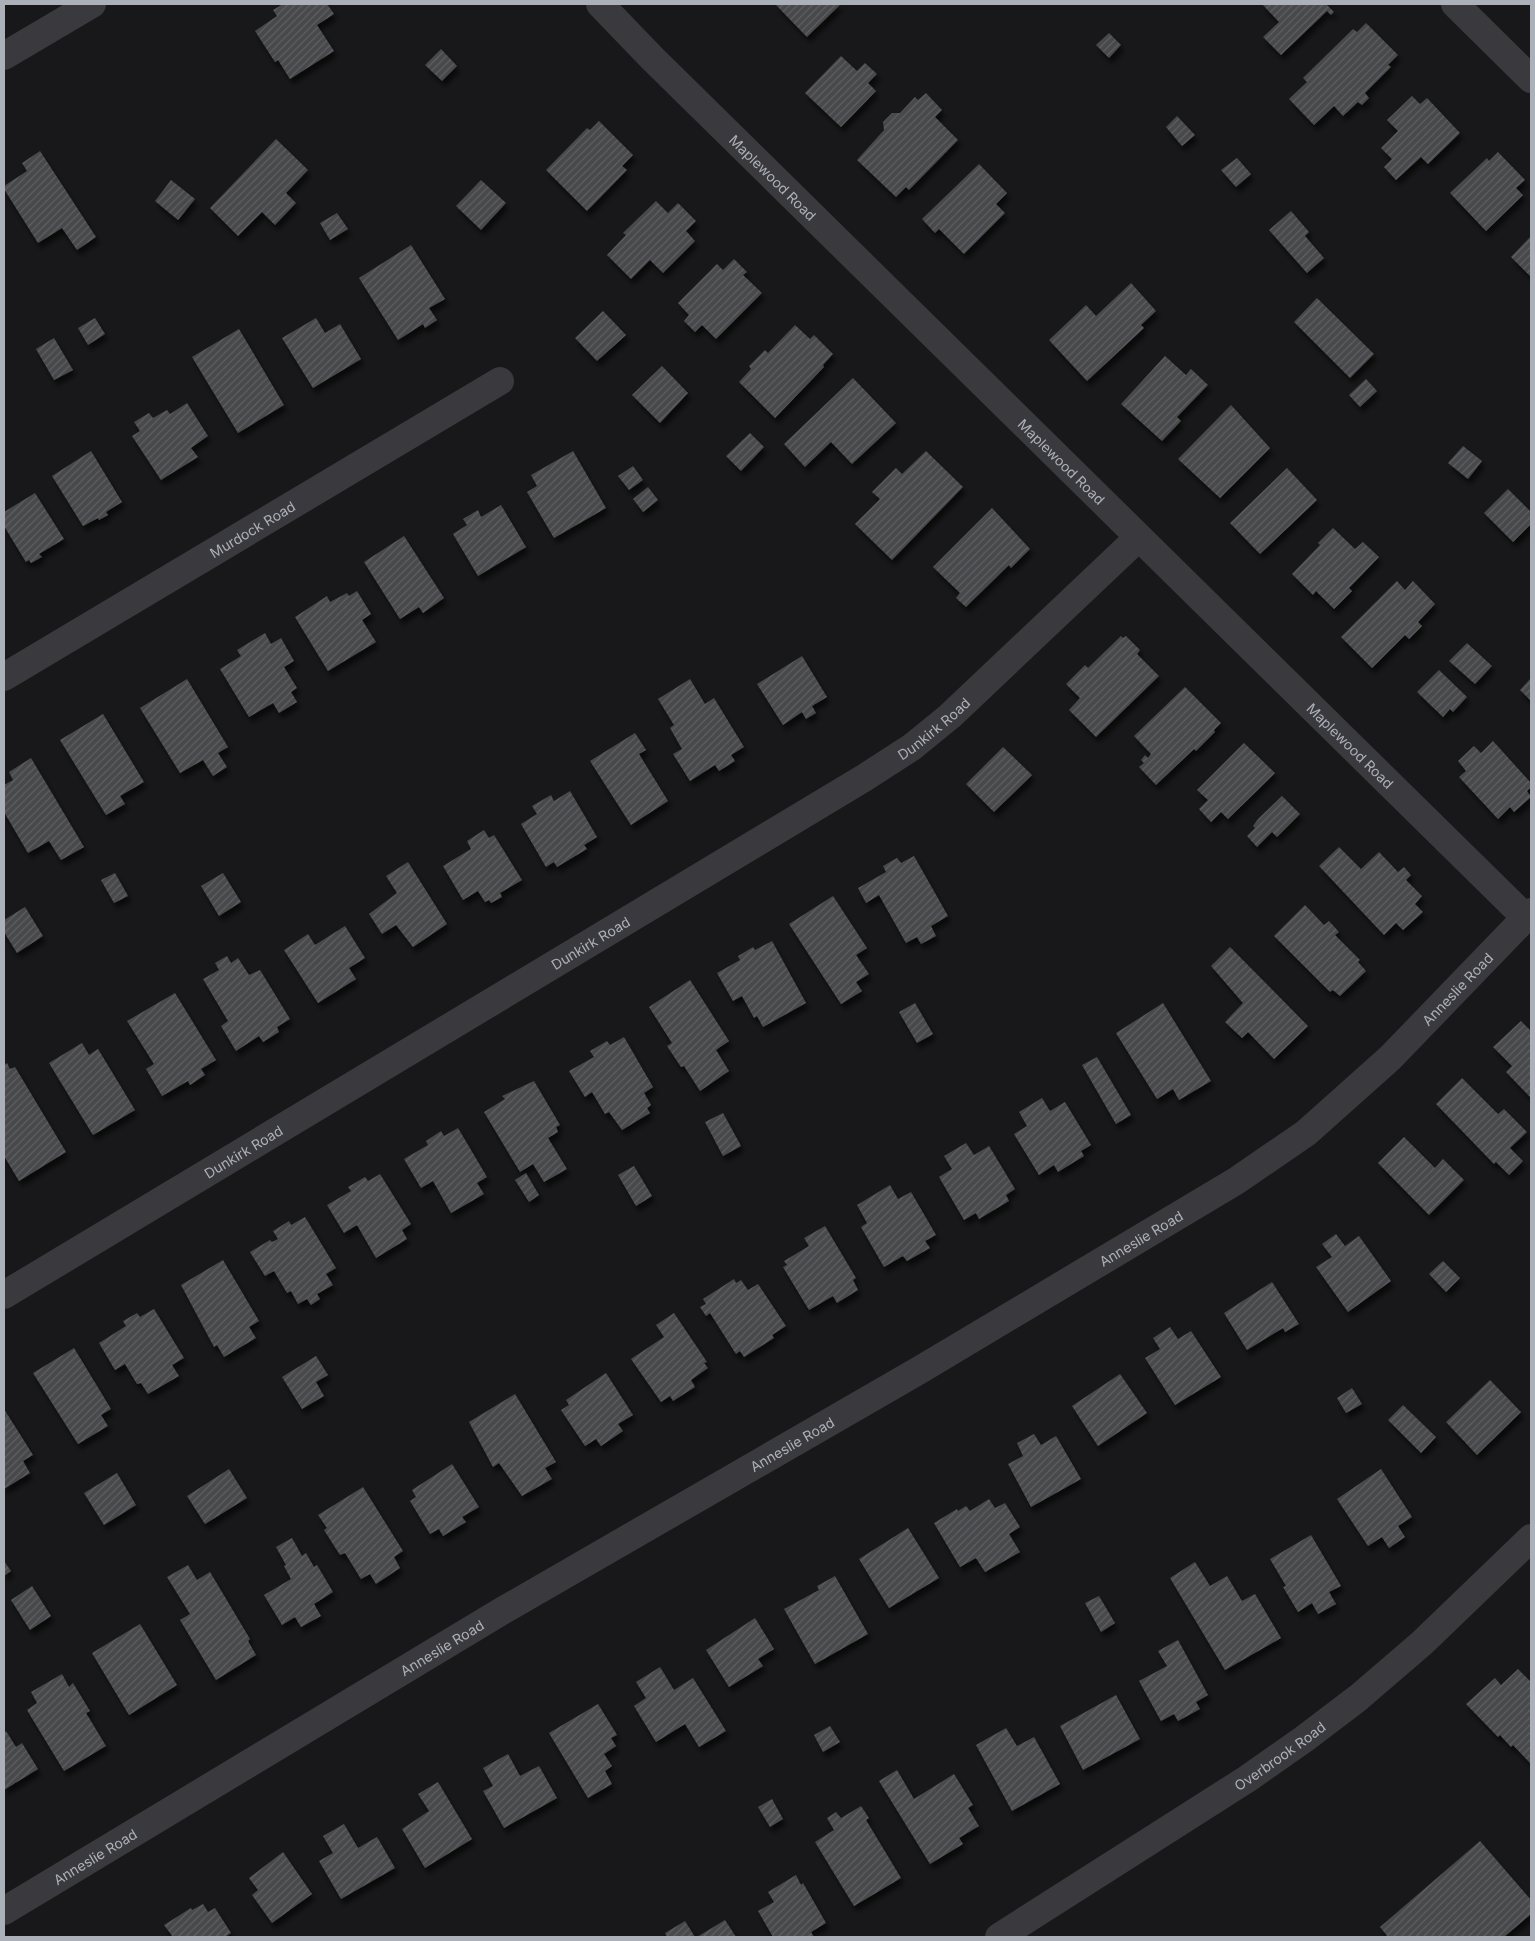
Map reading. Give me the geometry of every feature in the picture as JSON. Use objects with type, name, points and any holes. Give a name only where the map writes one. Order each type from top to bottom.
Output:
[{"type":"street","points":[[4,56],[92,4]]},
{"type":"street","name":"Maplewood Road","points":[[600,4],[666,72],[1138,538],[1529,915]]},
{"type":"street","points":[[1455,4],[1531,79]]},
{"type":"street","name":"Murdock Road","points":[[4,677],[500,381]]},
{"type":"street","name":"Dunkirk Road","points":[[4,1295],[864,778],[912,747],[950,716],[1138,538]]},
{"type":"street","name":"Anneslie Road","points":[[4,1911],[502,1612],[909,1376],[1236,1181],[1306,1133],[1383,1064],[1529,915]]},
{"type":"street","name":"Overbrook Road","points":[[999,1937],[1247,1779],[1304,1739],[1358,1698],[1422,1643],[1531,1538]]},
{"type":"building","points":[[283,4],[327,4],[334,14],[317,25],[334,51],[290,79],[278,60],[275,62],[255,31],[277,16],[273,10]]},
{"type":"building","points":[[775,4],[841,4],[807,37]]},
{"type":"building","points":[[1262,4],[1326,4],[1334,12],[1331,15],[1327,11],[1281,55],[1263,37],[1279,22]]},
{"type":"building","points":[[1366,23],[1398,55],[1388,65],[1391,67],[1365,93],[1369,98],[1362,105],[1358,102],[1343,116],[1334,106],[1314,125],[1289,99],[1307,82],[1303,78],[1353,29],[1357,32]]},
{"type":"building","points":[[1109,33],[1121,45],[1109,58],[1096,45]]},
{"type":"building","points":[[441,49],[457,66],[442,81],[425,65]]},
{"type":"building","points":[[841,56],[857,71],[865,63],[877,74],[868,83],[876,91],[841,127],[805,93]]},
{"type":"building","points":[[926,93],[942,110],[935,117],[958,140],[909,190],[906,187],[896,197],[857,160],[884,130],[883,122],[892,113],[900,113],[915,97],[918,100]]},
{"type":"building","points":[[1412,96],[1420,104],[1427,98],[1460,133],[1428,164],[1421,157],[1396,180],[1384,167],[1392,159],[1381,148],[1398,131],[1387,120]]},
{"type":"building","points":[[1177,116],[1195,135],[1182,146],[1166,127]]},
{"type":"building","points":[[599,121],[633,155],[622,166],[627,170],[587,211],[546,170],[587,128],[590,130]]},
{"type":"building","points":[[276,139],[308,170],[286,193],[296,203],[275,225],[262,212],[238,236],[210,208]]},
{"type":"building","points":[[40,151],[96,237],[77,250],[62,228],[38,243],[4,189],[4,186],[27,171],[22,163]]},
{"type":"building","points":[[1498,152],[1525,180],[1516,188],[1523,195],[1486,231],[1450,193],[1487,158],[1489,161]]},
{"type":"building","points":[[1237,158],[1251,174],[1236,187],[1221,170]]},
{"type":"building","points":[[979,164],[1007,193],[996,204],[1005,213],[964,254],[939,229],[935,233],[922,219]]},
{"type":"building","points":[[171,180],[195,199],[178,220],[155,201]]},
{"type":"building","points":[[481,180],[506,203],[481,230],[456,206]]},
{"type":"building","points":[[656,201],[668,213],[678,203],[696,221],[686,231],[695,241],[663,273],[650,260],[631,279],[607,255],[626,235],[623,233]]},
{"type":"building","points":[[1291,211],[1309,232],[1305,236],[1324,258],[1307,273],[1269,230]]},
{"type":"building","points":[[337,213],[348,229],[330,240],[320,223]]},
{"type":"building","points":[[1531,236],[1531,277],[1511,257]]},
{"type":"building","points":[[411,245],[445,299],[429,308],[437,320],[425,328],[423,324],[398,340],[359,278]]},
{"type":"building","points":[[734,259],[747,272],[743,275],[762,293],[716,339],[702,325],[695,332],[684,321],[689,315],[678,303],[717,264],[723,270]]},
{"type":"building","points":[[1131,283],[1156,311],[1141,325],[1144,328],[1087,381],[1049,340],[1086,305],[1096,316]]},
{"type":"building","points":[[1317,298],[1374,354],[1350,378],[1294,322]]},
{"type":"building","points":[[603,311],[626,335],[597,361],[575,338]]},
{"type":"building","points":[[95,318],[105,334],[88,345],[78,328]]},
{"type":"building","points":[[316,318],[325,333],[340,324],[361,359],[313,388],[282,338]]},
{"type":"building","points":[[795,325],[810,339],[814,335],[833,354],[823,365],[824,367],[775,418],[739,382],[751,369],[749,366],[765,350],[768,353]]},
{"type":"building","points":[[239,329],[284,405],[238,433],[192,357]]},
{"type":"building","points":[[54,338],[73,370],[54,380],[36,349]]},
{"type":"building","points":[[1165,356],[1186,375],[1191,369],[1208,385],[1177,417],[1181,421],[1162,441],[1121,404]]},
{"type":"building","points":[[662,366],[688,393],[660,423],[632,395]]},
{"type":"building","points":[[853,378],[896,423],[852,464],[831,442],[805,467],[784,444]]},
{"type":"building","points":[[1366,379],[1377,391],[1360,407],[1349,395]]},
{"type":"building","points":[[187,403],[208,436],[191,448],[198,457],[161,480],[132,436],[140,431],[134,422],[149,413],[153,418],[167,410],[170,414]]},
{"type":"building","points":[[1231,405],[1270,448],[1220,498],[1178,459]]},
{"type":"building","points":[[750,433],[764,447],[741,471],[726,456]]},
{"type":"building","points":[[1463,446],[1482,461],[1468,479],[1448,463]]},
{"type":"building","points":[[91,451],[122,502],[106,512],[108,515],[83,526],[52,476]]},
{"type":"building","points":[[573,451],[606,508],[554,538],[527,492],[537,486],[531,475]]},
{"type":"building","points":[[926,451],[963,487],[892,560],[855,524],[880,499],[872,492],[896,468],[902,474]]},
{"type":"building","points":[[633,466],[643,480],[629,490],[618,476]]},
{"type":"building","points":[[1287,468],[1317,500],[1260,554],[1230,523]]},
{"type":"building","points":[[648,487],[658,500],[643,512],[633,499]]},
{"type":"building","points":[[1508,489],[1531,512],[1531,524],[1513,542],[1484,513]]},
{"type":"building","points":[[35,493],[64,539],[39,554],[42,557],[31,563],[29,560],[26,562],[4,526],[4,512]]},
{"type":"building","points":[[501,505],[526,547],[478,576],[453,534],[467,525],[463,519],[478,510],[481,517]]},
{"type":"building","points":[[992,508],[1030,549],[1011,568],[1009,565],[966,607],[956,598],[960,593],[933,567]]},
{"type":"building","points":[[1333,528],[1355,549],[1363,542],[1379,557],[1349,588],[1352,591],[1334,609],[1316,591],[1313,595],[1292,574],[1320,545],[1318,543]]},
{"type":"building","points":[[404,536],[444,598],[423,613],[419,607],[400,619],[364,562]]},
{"type":"building","points":[[1397,581],[1405,590],[1413,581],[1435,604],[1418,622],[1422,626],[1409,639],[1405,635],[1372,668],[1341,637]]},
{"type":"building","points":[[357,591],[371,614],[362,620],[376,642],[328,671],[295,617],[327,596],[330,602],[347,593],[349,596]]},
{"type":"building","points":[[265,633],[271,644],[281,638],[294,661],[284,667],[297,688],[291,692],[297,702],[279,713],[273,703],[249,717],[220,669],[241,656],[237,650]]},
{"type":"building","points":[[1121,636],[1123,638],[1126,636],[1140,650],[1137,654],[1159,676],[1096,737],[1069,710],[1080,698],[1066,684],[1085,665],[1088,668]]},
{"type":"building","points":[[1467,643],[1492,666],[1475,684],[1449,661]]},
{"type":"building","points":[[802,656],[827,697],[812,706],[816,713],[806,719],[802,712],[783,725],[757,684]]},
{"type":"building","points":[[1439,670],[1467,697],[1453,712],[1450,709],[1443,717],[1417,692]]},
{"type":"building","points":[[1531,678],[1531,701],[1520,690]]},
{"type":"building","points":[[187,679],[228,747],[218,753],[227,767],[213,776],[203,760],[180,773],[140,708]]},
{"type":"building","points":[[690,679],[705,704],[714,698],[744,747],[731,755],[735,761],[719,771],[715,765],[690,781],[673,754],[682,749],[670,728],[674,725],[658,699]]},
{"type":"building","points":[[1185,687],[1221,723],[1214,730],[1215,732],[1196,751],[1194,749],[1156,785],[1139,767],[1144,763],[1141,760],[1145,755],[1148,758],[1151,754],[1134,736]]},
{"type":"building","points":[[103,714],[144,782],[120,796],[125,804],[106,815],[60,740]]},
{"type":"building","points":[[635,733],[646,750],[639,754],[668,801],[631,825],[590,761]]},
{"type":"building","points":[[1493,741],[1531,783],[1531,787],[1527,791],[1531,797],[1514,812],[1510,807],[1498,819],[1459,777],[1466,771],[1458,761],[1474,746],[1481,753]]},
{"type":"building","points":[[1244,743],[1275,773],[1228,819],[1221,812],[1211,822],[1199,809],[1208,800],[1197,790]]},
{"type":"building","points":[[1003,747],[1032,775],[994,812],[966,784]]},
{"type":"building","points":[[31,758],[84,847],[61,860],[49,841],[28,853],[4,812],[4,785],[13,780],[9,772]]},
{"type":"building","points":[[570,791],[597,837],[584,845],[587,849],[557,867],[554,862],[546,867],[521,824],[537,814],[532,806],[551,795],[554,801]]},
{"type":"building","points":[[1282,796],[1300,814],[1277,837],[1272,832],[1257,847],[1247,836],[1255,828],[1253,826],[1258,819]]},
{"type":"building","points":[[484,830],[489,838],[494,835],[522,880],[500,893],[502,897],[491,903],[489,900],[485,902],[478,891],[463,900],[443,866],[471,849],[467,841]]},
{"type":"building","points":[[1339,847],[1361,869],[1379,852],[1398,872],[1404,867],[1411,875],[1406,880],[1422,896],[1415,904],[1423,912],[1403,930],[1396,923],[1384,935],[1319,866]]},
{"type":"building","points":[[914,856],[948,916],[931,926],[936,936],[921,944],[917,937],[906,943],[879,895],[866,903],[858,888],[886,872],[883,866],[897,858],[901,863]]},
{"type":"building","points":[[408,862],[447,924],[413,947],[396,925],[382,934],[369,914],[397,893],[386,876]]},
{"type":"building","points":[[115,873],[128,896],[114,903],[101,880]]},
{"type":"building","points":[[223,873],[241,902],[219,916],[201,886]]},
{"type":"building","points":[[833,896],[867,948],[856,955],[869,974],[856,982],[862,991],[841,1004],[789,924]]},
{"type":"building","points":[[1305,905],[1324,925],[1329,921],[1339,932],[1335,935],[1360,960],[1358,962],[1366,971],[1340,996],[1333,990],[1330,992],[1274,936]]},
{"type":"building","points":[[25,907],[43,936],[17,953],[4,932],[4,920]]},
{"type":"building","points":[[345,926],[365,958],[349,968],[356,979],[318,1003],[284,950],[308,934],[315,945]]},
{"type":"building","points":[[772,941],[806,1003],[763,1027],[757,1016],[754,1018],[742,996],[733,1001],[717,973],[740,960],[738,956],[753,947],[755,950]]},
{"type":"building","points":[[1230,947],[1308,1026],[1274,1059],[1248,1032],[1242,1038],[1225,1022],[1243,1003],[1211,966]]},
{"type":"building","points":[[227,956],[231,963],[238,958],[249,975],[260,970],[290,1019],[277,1027],[279,1032],[263,1042],[259,1036],[236,1051],[221,1026],[228,1021],[203,979],[219,970],[215,963]]},
{"type":"building","points":[[690,980],[729,1041],[716,1050],[729,1071],[700,1091],[684,1066],[681,1067],[667,1046],[672,1043],[649,1007]]},
{"type":"building","points":[[175,993],[216,1060],[201,1069],[205,1075],[190,1085],[188,1081],[162,1096],[146,1069],[154,1064],[127,1021]]},
{"type":"building","points":[[915,1003],[933,1034],[917,1043],[899,1012]]},
{"type":"building","points":[[1163,1003],[1211,1081],[1179,1100],[1173,1089],[1157,1099],[1116,1033]]},
{"type":"building","points":[[1521,1021],[1531,1029],[1531,1098],[1506,1072],[1512,1066],[1493,1047]]},
{"type":"building","points":[[624,1037],[653,1087],[644,1093],[651,1105],[647,1108],[650,1113],[622,1130],[609,1112],[605,1114],[592,1092],[585,1097],[569,1071],[594,1057],[590,1051],[607,1041],[610,1045]]},
{"type":"building","points":[[82,1043],[89,1055],[98,1049],[135,1110],[93,1135],[49,1063]]},
{"type":"building","points":[[1097,1057],[1131,1115],[1116,1124],[1082,1065]]},
{"type":"building","points":[[7,1063],[10,1069],[15,1067],[66,1152],[19,1181],[4,1156],[4,1065]]},
{"type":"building","points":[[1462,1078],[1498,1114],[1504,1109],[1527,1132],[1510,1148],[1523,1161],[1509,1175],[1496,1162],[1494,1164],[1436,1104]]},
{"type":"building","points":[[534,1081],[560,1125],[556,1127],[558,1132],[548,1138],[567,1169],[544,1182],[533,1164],[520,1172],[484,1112],[505,1099],[502,1096]]},
{"type":"building","points":[[1042,1098],[1050,1111],[1065,1102],[1091,1145],[1081,1151],[1084,1156],[1058,1172],[1054,1165],[1039,1175],[1014,1134],[1027,1126],[1019,1112]]},
{"type":"building","points":[[723,1113],[741,1146],[723,1156],[705,1122]]},
{"type":"building","points":[[458,1128],[487,1177],[477,1183],[484,1194],[451,1213],[433,1181],[421,1188],[404,1159],[428,1145],[426,1141],[441,1131],[444,1136]]},
{"type":"building","points":[[1404,1137],[1435,1168],[1443,1159],[1464,1180],[1429,1215],[1378,1163]]},
{"type":"building","points":[[966,1143],[974,1155],[989,1146],[1015,1189],[1006,1195],[1009,1201],[979,1219],[976,1213],[964,1220],[939,1177],[952,1169],[944,1156]]},
{"type":"building","points":[[634,1166],[652,1196],[636,1206],[618,1175]]},
{"type":"building","points":[[526,1173],[539,1195],[529,1202],[515,1180]]},
{"type":"building","points":[[380,1174],[411,1224],[402,1230],[407,1239],[376,1258],[357,1225],[344,1233],[327,1205],[351,1191],[348,1187],[365,1177],[368,1181]]},
{"type":"building","points":[[890,1185],[898,1199],[911,1192],[936,1235],[925,1241],[930,1248],[907,1261],[903,1256],[884,1267],[861,1227],[867,1223],[857,1205]]},
{"type":"building","points":[[305,1217],[336,1268],[326,1274],[333,1285],[317,1294],[320,1299],[311,1305],[307,1299],[298,1304],[291,1291],[287,1293],[274,1271],[265,1276],[250,1252],[270,1240],[272,1242],[278,1239],[273,1231],[289,1221],[291,1225]]},
{"type":"building","points":[[825,1226],[856,1278],[853,1280],[858,1290],[837,1303],[833,1296],[809,1310],[783,1267],[787,1265],[784,1261],[809,1246],[804,1238]]},
{"type":"building","points":[[1336,1234],[1345,1246],[1359,1236],[1391,1281],[1348,1312],[1316,1267],[1332,1257],[1322,1244]]},
{"type":"building","points":[[223,1260],[259,1321],[249,1327],[256,1338],[224,1357],[217,1345],[214,1347],[181,1285]]},
{"type":"building","points":[[1443,1261],[1460,1278],[1446,1292],[1429,1274]]},
{"type":"building","points":[[734,1279],[736,1283],[741,1280],[748,1290],[758,1284],[786,1326],[772,1335],[774,1338],[744,1357],[740,1351],[736,1354],[710,1313],[706,1316],[700,1307],[706,1304],[703,1299]]},
{"type":"building","points":[[1272,1282],[1299,1324],[1285,1332],[1283,1328],[1247,1350],[1224,1313]]},
{"type":"building","points":[[154,1309],[184,1358],[172,1365],[179,1376],[148,1394],[141,1383],[137,1384],[125,1364],[115,1370],[99,1343],[126,1326],[123,1321],[137,1313],[140,1317]]},
{"type":"building","points":[[674,1313],[707,1362],[704,1363],[708,1368],[691,1380],[695,1387],[673,1401],[670,1396],[661,1402],[631,1359],[664,1337],[656,1325]]},
{"type":"building","points":[[1170,1327],[1178,1339],[1191,1331],[1221,1377],[1175,1405],[1145,1358],[1160,1349],[1153,1338]]},
{"type":"building","points":[[74,1348],[111,1409],[101,1415],[108,1426],[78,1444],[33,1373]]},
{"type":"building","points":[[316,1356],[328,1375],[316,1382],[324,1396],[302,1409],[282,1377]]},
{"type":"building","points":[[606,1373],[633,1415],[618,1424],[623,1431],[601,1446],[596,1439],[585,1446],[561,1410],[569,1405],[566,1400]]},
{"type":"building","points":[[1120,1374],[1147,1413],[1098,1446],[1072,1406]]},
{"type":"building","points":[[1490,1380],[1521,1412],[1477,1455],[1446,1422]]},
{"type":"building","points":[[1352,1388],[1362,1404],[1346,1413],[1337,1398]]},
{"type":"building","points":[[515,1394],[556,1462],[545,1468],[552,1479],[522,1496],[499,1463],[493,1467],[469,1422]]},
{"type":"building","points":[[1403,1405],[1436,1437],[1421,1453],[1388,1420]]},
{"type":"building","points":[[4,1409],[33,1455],[23,1461],[30,1473],[4,1489]]},
{"type":"building","points":[[1034,1434],[1041,1445],[1056,1436],[1081,1479],[1031,1507],[1008,1464],[1023,1456],[1017,1443]]},
{"type":"building","points":[[452,1464],[479,1507],[462,1517],[466,1522],[443,1536],[439,1529],[430,1534],[410,1501],[416,1497],[412,1490]]},
{"type":"building","points":[[229,1469],[247,1498],[205,1524],[187,1496]]},
{"type":"building","points":[[1381,1469],[1412,1517],[1398,1526],[1405,1537],[1389,1548],[1382,1537],[1368,1546],[1337,1499]]},
{"type":"building","points":[[117,1473],[136,1505],[104,1525],[84,1493]]},
{"type":"building","points":[[363,1487],[403,1551],[394,1557],[400,1568],[376,1584],[370,1574],[361,1579],[345,1553],[340,1555],[324,1530],[327,1528],[318,1515]]},
{"type":"building","points":[[989,1499],[995,1508],[1005,1503],[1020,1527],[1009,1534],[1020,1552],[985,1572],[976,1558],[960,1567],[934,1523],[957,1509],[958,1511],[966,1506],[970,1511]]},
{"type":"building","points":[[908,1528],[939,1578],[889,1608],[859,1559]]},
{"type":"building","points":[[1311,1535],[1341,1586],[1329,1592],[1336,1604],[1318,1614],[1312,1603],[1298,1612],[1283,1587],[1286,1586],[1270,1559]]},
{"type":"building","points":[[292,1538],[302,1556],[306,1553],[314,1567],[317,1565],[333,1592],[314,1604],[321,1616],[301,1627],[295,1617],[282,1625],[264,1595],[291,1579],[276,1547]]},
{"type":"building","points":[[4,1561],[11,1571],[4,1576]]},
{"type":"building","points":[[1195,1562],[1210,1586],[1227,1576],[1242,1601],[1255,1594],[1281,1638],[1225,1670],[1170,1578]]},
{"type":"building","points":[[188,1565],[197,1580],[210,1572],[250,1639],[248,1641],[256,1655],[216,1680],[180,1620],[190,1614],[167,1577]]},
{"type":"building","points":[[835,1576],[868,1634],[815,1664],[784,1609],[819,1590],[817,1586]]},
{"type":"building","points":[[32,1586],[51,1616],[30,1630],[11,1600]]},
{"type":"building","points":[[1099,1596],[1115,1623],[1101,1632],[1085,1603]]},
{"type":"building","points":[[755,1618],[774,1649],[758,1659],[763,1666],[729,1687],[706,1650]]},
{"type":"building","points":[[140,1624],[177,1685],[129,1715],[92,1653]]},
{"type":"building","points":[[1178,1640],[1208,1695],[1196,1702],[1200,1709],[1178,1721],[1174,1714],[1161,1721],[1139,1681],[1167,1666],[1158,1651]]},
{"type":"building","points":[[660,1667],[674,1690],[693,1678],[726,1731],[699,1747],[685,1724],[656,1742],[634,1706],[646,1698],[636,1682]]},
{"type":"building","points":[[1518,1669],[1531,1682],[1530,1763],[1513,1745],[1511,1747],[1500,1735],[1498,1737],[1466,1704],[1495,1678],[1501,1685]]},
{"type":"building","points":[[62,1674],[69,1687],[73,1683],[90,1711],[86,1713],[106,1746],[64,1771],[27,1710],[37,1703],[31,1692]]},
{"type":"building","points":[[1116,1695],[1140,1739],[1083,1770],[1060,1726]]},
{"type":"building","points":[[598,1704],[617,1735],[611,1738],[616,1746],[604,1754],[612,1766],[605,1771],[612,1784],[588,1798],[549,1733]]},
{"type":"building","points":[[830,1726],[840,1742],[823,1752],[814,1735]]},
{"type":"building","points":[[1006,1728],[1017,1746],[1034,1737],[1060,1784],[1012,1811],[976,1745]]},
{"type":"building","points":[[6,1731],[16,1747],[22,1743],[38,1769],[4,1790],[4,1733]]},
{"type":"building","points":[[508,1754],[520,1776],[539,1766],[557,1798],[504,1828],[483,1791],[493,1786],[483,1768]]},
{"type":"building","points":[[897,1770],[914,1799],[954,1774],[973,1805],[968,1808],[979,1826],[959,1838],[963,1844],[930,1864],[879,1781]]},
{"type":"building","points":[[438,1782],[472,1839],[425,1868],[402,1829],[429,1811],[418,1794]]},
{"type":"building","points":[[772,1799],[783,1819],[770,1827],[758,1807]]},
{"type":"building","points":[[861,1806],[869,1818],[866,1820],[901,1878],[854,1906],[815,1842],[834,1830],[827,1818],[836,1812],[841,1818]]},
{"type":"building","points":[[344,1824],[358,1848],[377,1837],[395,1868],[341,1899],[319,1861],[333,1853],[323,1836]]},
{"type":"building","points":[[1480,1841],[1531,1900],[1531,1914],[1504,1937],[1388,1937],[1380,1927]]},
{"type":"building","points":[[283,1852],[312,1894],[272,1923],[252,1895],[258,1890],[249,1878]]},
{"type":"building","points":[[796,1875],[801,1885],[803,1883],[826,1923],[811,1932],[814,1937],[773,1937],[758,1911],[774,1902],[768,1892]]},
{"type":"building","points":[[203,1904],[208,1912],[215,1908],[231,1933],[225,1937],[173,1937],[164,1925],[191,1908],[192,1910]]},
{"type":"building","points":[[725,1920],[736,1937],[697,1937]]},
{"type":"building","points":[[685,1921],[695,1937],[667,1937],[665,1933]]}]
